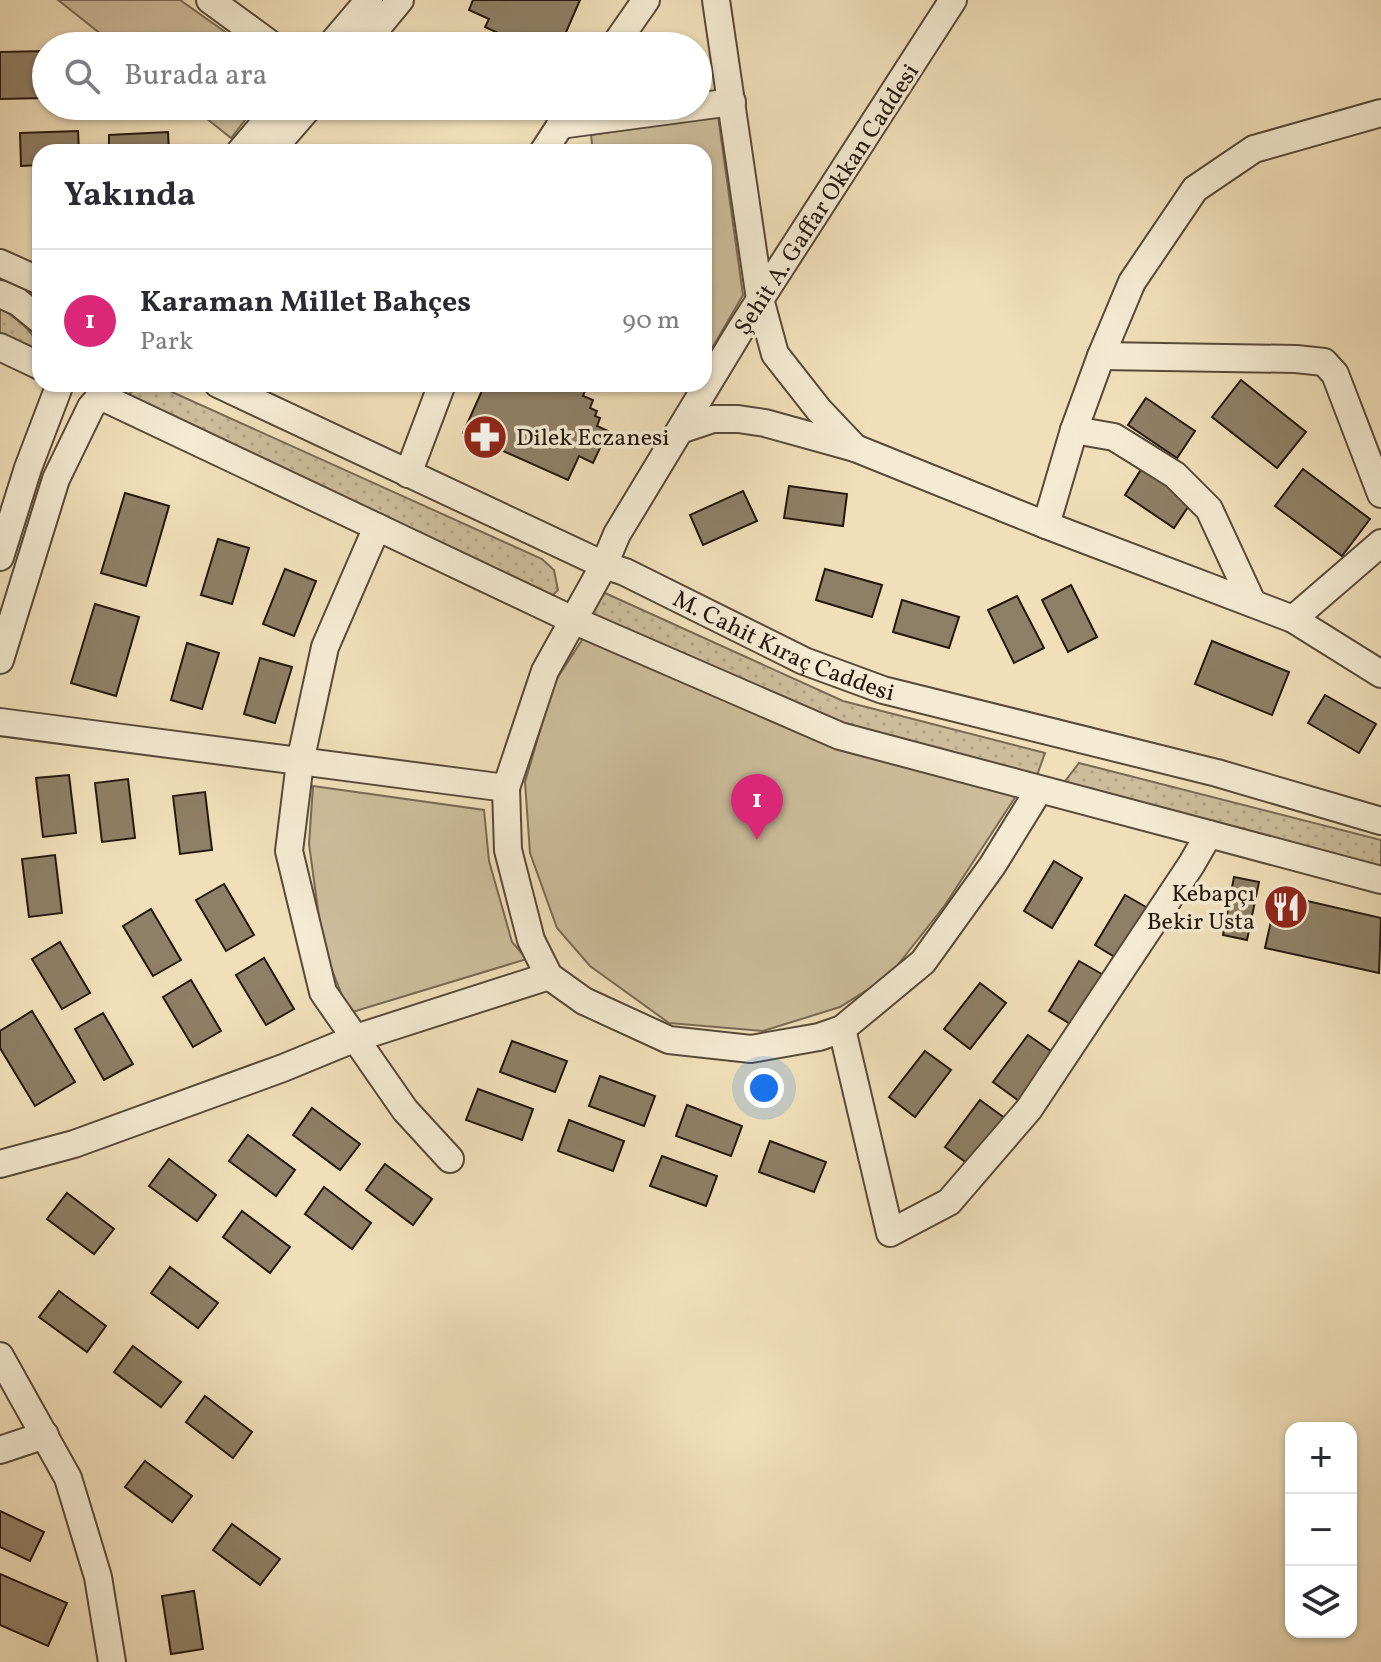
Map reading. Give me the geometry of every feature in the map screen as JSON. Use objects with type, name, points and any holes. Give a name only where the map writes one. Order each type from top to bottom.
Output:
[{"type":"street","points":[[210,0],[254,32]]},
{"type":"street","points":[[342,32],[369,0]]},
{"type":"street","points":[[374,32],[400,0]]},
{"type":"street","points":[[624,32],[646,0]]},
{"type":"street","points":[[716,0],[760,299],[775,354],[819,410],[855,448]]},
{"type":"street","name":"Şehit A. Gaffar Okkan Caddesi","points":[[712,380],[760,299],[953,0]]},
{"type":"street","points":[[712,104],[732,102]]},
{"type":"street","points":[[1046,525],[1074,430],[1132,282],[1195,189],[1254,149],[1381,113]]},
{"type":"street","points":[[247,144],[267,120]]},
{"type":"street","points":[[277,144],[298,120]]},
{"type":"street","points":[[548,144],[563,120]]},
{"type":"street","points":[[0,263],[32,277]]},
{"type":"street","points":[[0,294],[18,302],[32,313]]},
{"type":"street","points":[[0,347],[32,362]]},
{"type":"street","points":[[1101,356],[1324,362],[1335,374],[1381,494]]},
{"type":"street","points":[[0,557],[28,468],[57,392]]},
{"type":"street","points":[[0,660],[56,479],[91,407],[103,392]]},
{"type":"street","points":[[109,392],[377,527],[573,620],[840,736],[1381,880]]},
{"type":"street","name":"M. Cahit Kıraç Caddesi","points":[[235,392],[604,565],[625,572],[804,661],[883,690],[1217,773],[1381,821]]},
{"type":"street","points":[[408,474],[439,392]]},
{"type":"street","name":"Şehit A. Gaffar Okkan Caddesi","points":[[506,788],[545,671],[604,565],[617,534],[705,392]]},
{"type":"street","points":[[683,429],[713,419],[738,419],[765,423],[855,448],[1293,619],[1381,674]]},
{"type":"street","points":[[1074,430],[1114,437],[1175,475],[1209,509],[1252,602]]},
{"type":"street","points":[[377,527],[325,647],[300,762],[289,851],[323,992],[405,1110],[450,1159]]},
{"type":"street","points":[[1293,619],[1381,543]]},
{"type":"street","points":[[0,722],[506,788],[508,850],[531,940],[549,976],[584,1001],[669,1040],[751,1049],[819,1037],[842,1029],[923,962],[992,866],[1039,790]]},
{"type":"street","points":[[842,1029],[890,1233],[949,1202],[1029,1109],[1209,834]]},
{"type":"street","points":[[0,1164],[74,1144],[356,1038],[549,976]]},
{"type":"street","points":[[0,1356],[68,1478],[94,1563],[112,1662]]},
{"type":"street","points":[[0,1450],[45,1435]]},
{"type":"shaded area","points":[[58,0],[180,0],[225,32],[98,32]]},
{"type":"shaded area","points":[[718,116],[743,295],[712,348],[712,144],[592,144],[591,135],[691,120],[712,120],[712,117]]},
{"type":"shaded area","points":[[208,120],[245,120],[231,138]]},
{"type":"shaded area","points":[[0,307],[32,335],[32,356],[0,341]]},
{"type":"shaded area","points":[[132,392],[172,392],[542,559],[554,570],[558,590],[551,597],[126,396]]},
{"type":"shaded area","points":[[605,593],[843,701],[1045,753],[1036,778],[839,727],[589,613]]},
{"type":"shaded area","points":[[586,634],[1016,796],[945,905],[889,976],[840,1007],[763,1031],[669,1023],[590,966],[557,928],[530,853],[525,782],[554,683]]},
{"type":"shaded area","points":[[1079,763],[1381,840],[1381,871],[1063,784]]},
{"type":"shaded area","points":[[313,786],[484,810],[489,861],[512,942],[527,959],[349,1013],[323,947],[309,844]]},
{"type":"building","points":[[473,0],[580,0],[566,32],[496,32],[485,27],[489,19],[469,10]]},
{"type":"building","points":[[32,51],[32,98],[0,99],[0,52]]},
{"type":"building","points":[[78,131],[79,144],[32,144],[32,165],[21,166],[20,133]]},
{"type":"building","points":[[168,132],[169,144],[109,144],[109,135]]},
{"type":"building","points":[[1241,380],[1306,432],[1277,468],[1212,417]]},
{"type":"building","points":[[481,392],[585,392],[583,396],[593,400],[590,408],[597,411],[595,416],[600,418],[597,426],[608,431],[593,463],[579,456],[568,480],[463,433]]},
{"type":"building","points":[[1146,398],[1195,431],[1177,458],[1128,425]]},
{"type":"building","points":[[1142,468],[1192,501],[1174,528],[1125,495]]},
{"type":"building","points":[[1303,469],[1370,519],[1342,556],[1275,506]]},
{"type":"building","points":[[789,486],[847,494],[843,526],[784,518]]},
{"type":"building","points":[[743,491],[757,521],[703,545],[690,515]]},
{"type":"building","points":[[125,493],[169,506],[146,586],[101,573]]},
{"type":"building","points":[[218,539],[249,548],[232,604],[201,595]]},
{"type":"building","points":[[285,569],[316,581],[294,636],[263,624]]},
{"type":"building","points":[[825,569],[882,585],[872,617],[816,600]]},
{"type":"building","points":[[1071,585],[1097,637],[1068,652],[1042,600]]},
{"type":"building","points":[[1017,596],[1044,648],[1014,663],[988,610]]},
{"type":"building","points":[[902,600],[959,617],[949,648],[893,632]]},
{"type":"building","points":[[95,604],[139,617],[116,696],[71,683]]},
{"type":"building","points":[[1212,641],[1289,672],[1272,715],[1195,684]]},
{"type":"building","points":[[187,643],[219,653],[202,709],[171,700]]},
{"type":"building","points":[[260,658],[292,667],[275,723],[244,714]]},
{"type":"building","points":[[1325,695],[1376,724],[1359,753],[1308,723]]},
{"type":"building","points":[[69,775],[76,833],[43,837],[36,778]]},
{"type":"building","points":[[128,779],[135,838],[102,842],[95,783]]},
{"type":"building","points":[[205,792],[212,850],[180,854],[173,796]]},
{"type":"building","points":[[55,855],[62,913],[29,917],[22,859]]},
{"type":"building","points":[[1054,861],[1082,878],[1052,928],[1024,911]]},
{"type":"building","points":[[1234,877],[1259,882],[1247,940],[1223,935]]},
{"type":"building","points":[[224,884],[254,935],[226,951],[196,900]]},
{"type":"building","points":[[1277,894],[1381,918],[1379,973],[1265,948]]},
{"type":"building","points":[[1125,895],[1153,911],[1123,962],[1095,945]]},
{"type":"building","points":[[151,909],[181,960],[153,976],[123,926]]},
{"type":"building","points":[[60,942],[90,993],[62,1009],[32,959]]},
{"type":"building","points":[[264,958],[294,1009],[266,1025],[236,975]]},
{"type":"building","points":[[1079,961],[1107,977],[1077,1028],[1049,1011]]},
{"type":"building","points":[[191,980],[221,1031],[193,1047],[163,997]]},
{"type":"building","points":[[980,983],[1006,1003],[970,1049],[944,1029]]},
{"type":"building","points":[[32,1011],[75,1082],[35,1106],[0,1048],[0,1031]]},
{"type":"building","points":[[103,1013],[133,1064],[104,1080],[75,1029]]},
{"type":"building","points":[[1028,1035],[1055,1054],[1019,1101],[993,1082]]},
{"type":"building","points":[[512,1041],[567,1061],[555,1092],[500,1072]]},
{"type":"building","points":[[925,1051],[951,1070],[915,1117],[889,1097]]},
{"type":"building","points":[[600,1076],[655,1096],[644,1126],[589,1106]]},
{"type":"building","points":[[478,1089],[533,1109],[522,1140],[466,1120]]},
{"type":"building","points":[[980,1100],[1006,1119],[971,1166],[945,1147]]},
{"type":"building","points":[[687,1105],[742,1126],[731,1156],[676,1136]]},
{"type":"building","points":[[312,1108],[360,1144],[340,1170],[293,1135]]},
{"type":"building","points":[[569,1120],[624,1141],[613,1171],[558,1151]]},
{"type":"building","points":[[248,1135],[295,1170],[276,1196],[229,1161]]},
{"type":"building","points":[[770,1141],[826,1162],[814,1192],[759,1172]]},
{"type":"building","points":[[662,1156],[717,1176],[706,1206],[650,1186]]},
{"type":"building","points":[[169,1159],[216,1195],[197,1221],[149,1186]]},
{"type":"building","points":[[385,1164],[432,1199],[413,1225],[366,1190]]},
{"type":"building","points":[[324,1187],[371,1223],[352,1249],[305,1214]]},
{"type":"building","points":[[67,1193],[114,1229],[94,1254],[47,1219]]},
{"type":"building","points":[[242,1211],[290,1247],[270,1273],[223,1237]]},
{"type":"building","points":[[170,1267],[218,1303],[198,1328],[151,1293]]},
{"type":"building","points":[[59,1291],[106,1326],[87,1352],[39,1317]]},
{"type":"building","points":[[133,1346],[181,1382],[161,1407],[114,1372]]},
{"type":"building","points":[[205,1396],[252,1432],[233,1458],[186,1422]]},
{"type":"building","points":[[145,1461],[192,1496],[172,1522],[125,1487]]},
{"type":"building","points":[[0,1511],[44,1532],[30,1561],[0,1547]]},
{"type":"building","points":[[232,1524],[280,1559],[260,1585],[213,1550]]},
{"type":"building","points":[[0,1574],[67,1603],[48,1646],[0,1625]]},
{"type":"building","points":[[194,1591],[203,1649],[171,1654],[162,1596]]},
{"type":"place","name":"Dilek Eczanesi","points":[[485,437]]},
{"type":"place","name":"Karaman Millet Bahçes","points":[[757,840]]},
{"type":"place","name":"Kebapçı Bekir Usta","points":[[1286,907]]}]
